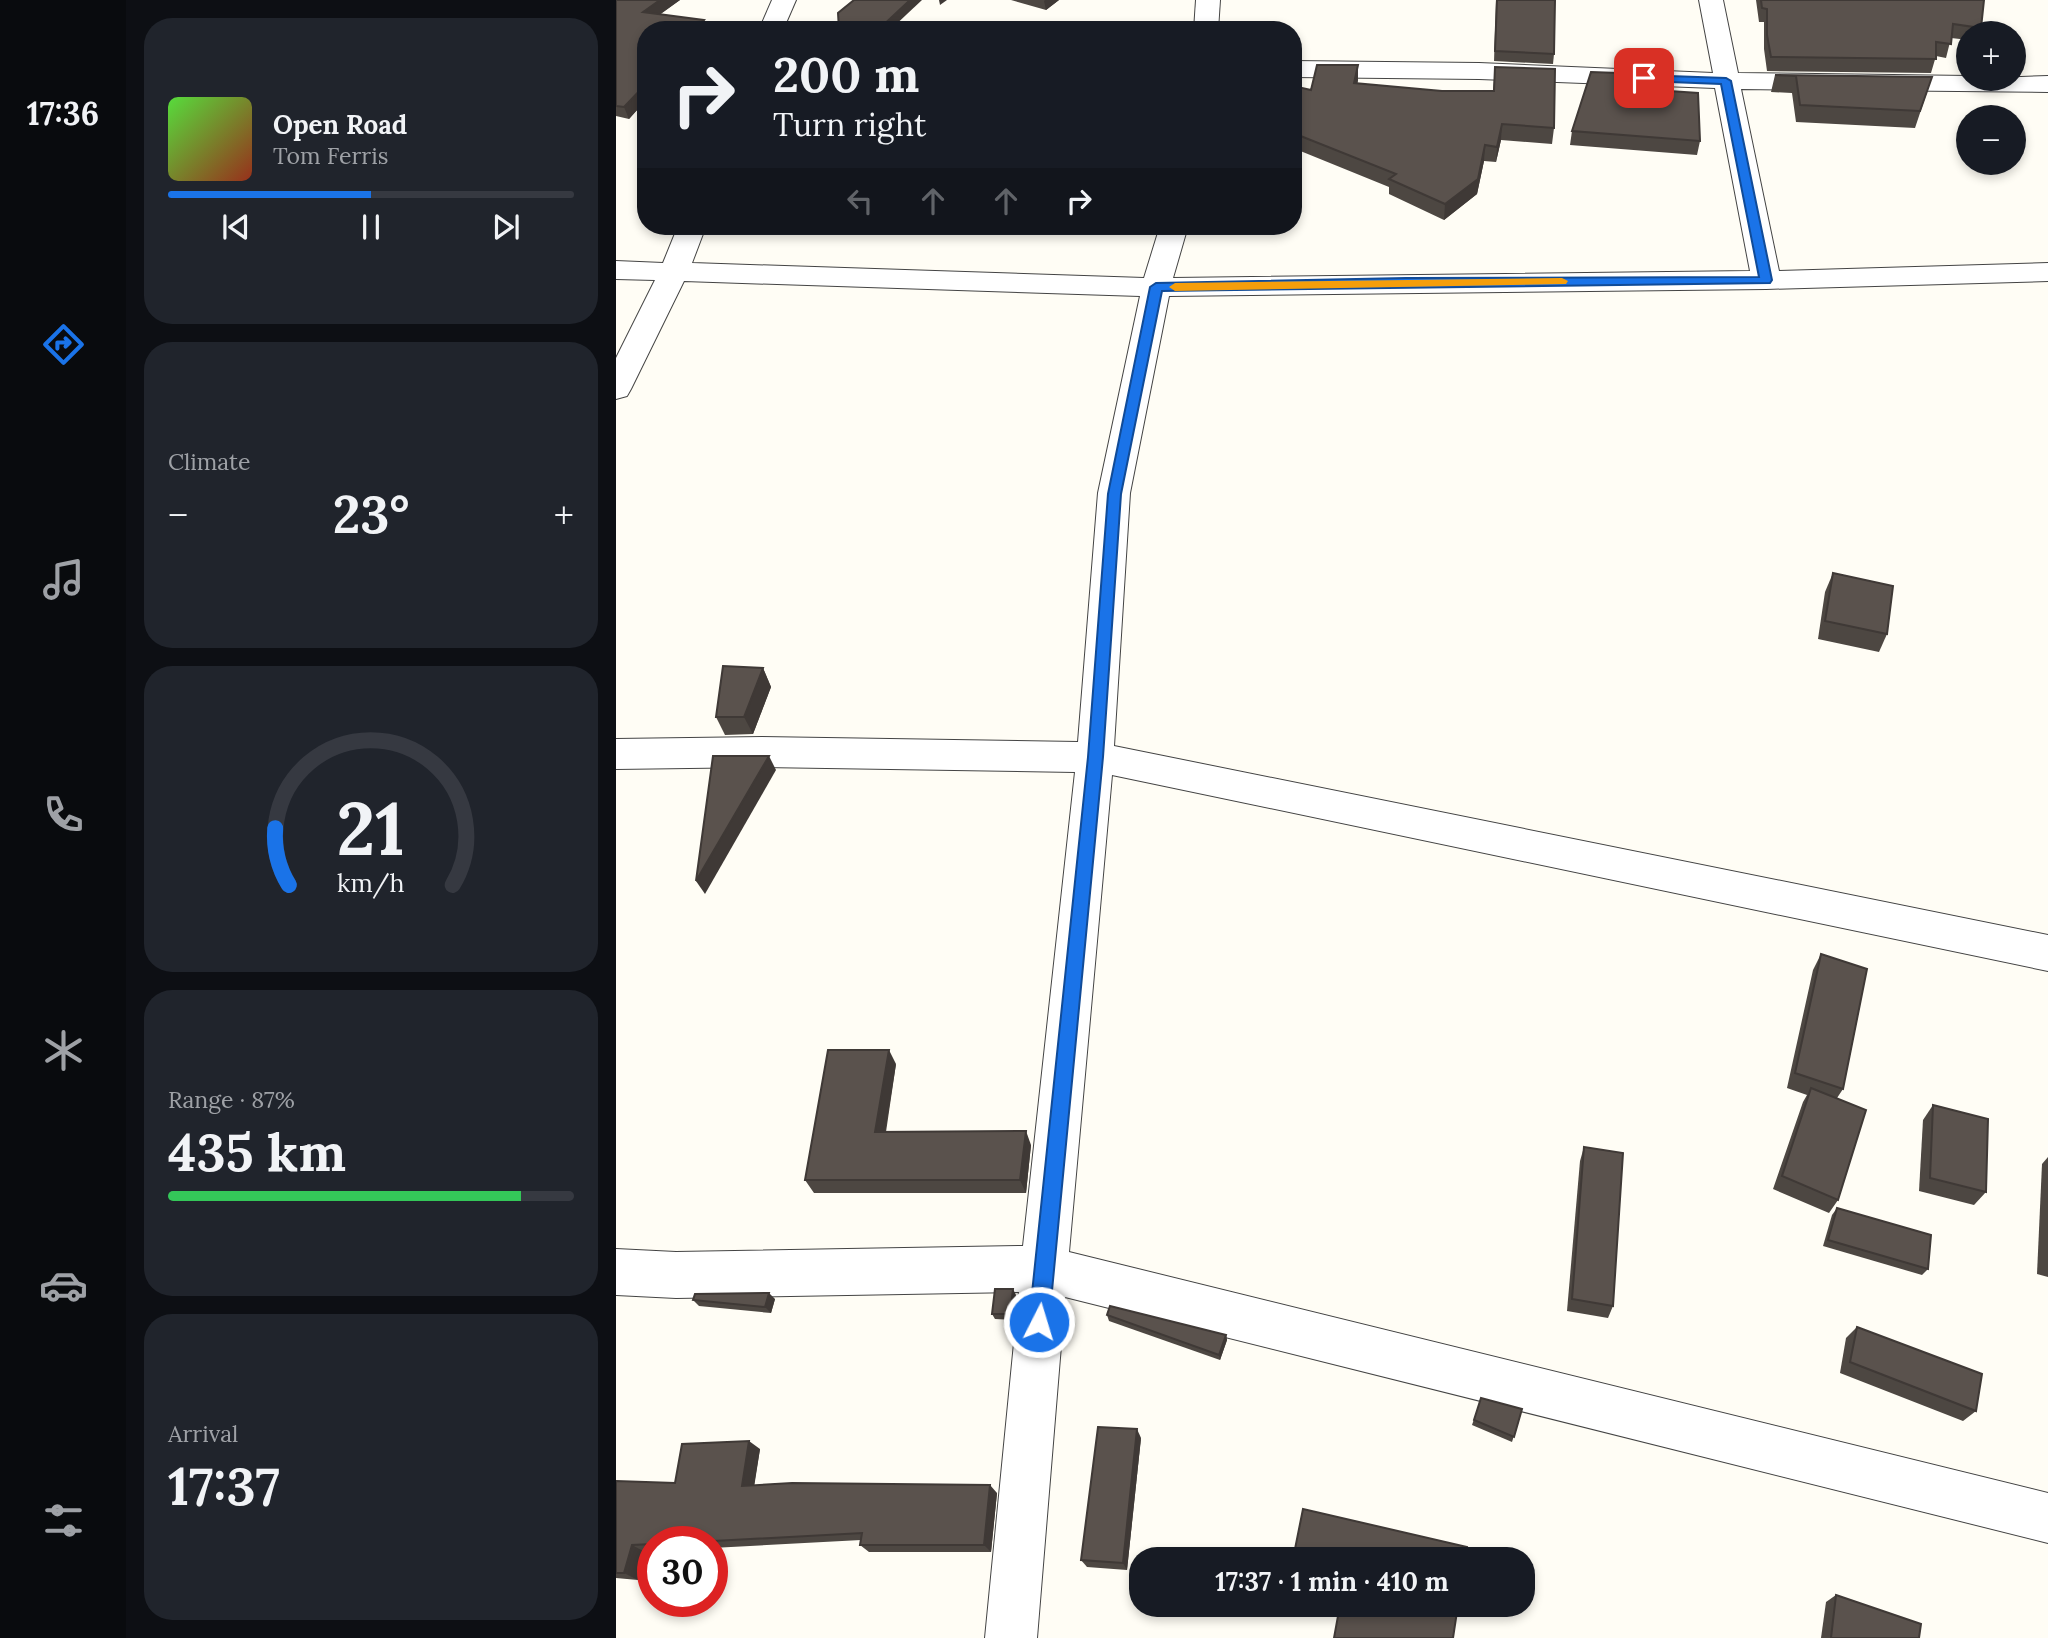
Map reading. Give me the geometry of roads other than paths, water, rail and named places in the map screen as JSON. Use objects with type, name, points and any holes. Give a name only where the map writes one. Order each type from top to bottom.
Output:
[{"type":"street","points":[[775,21],[784,0]]},
{"type":"street","points":[[1207,21],[1208,0]]},
{"type":"street","points":[[1711,0],[1766,280]]},
{"type":"street","points":[[1302,69],[1479,71],[1726,81],[2048,85]]},
{"type":"street","points":[[616,389],[673,274],[688,235]]},
{"type":"street","points":[[1011,1638],[1044,1269],[1095,757],[1114,494],[1156,287],[1171,235]]},
{"type":"street","points":[[616,270],[673,274],[1156,287],[1406,282],[1766,280],[2048,272]]},
{"type":"street","points":[[616,754],[762,752],[1095,757],[2048,953]]},
{"type":"street","points":[[616,1272],[677,1275],[1044,1269],[2048,1518]]}]
